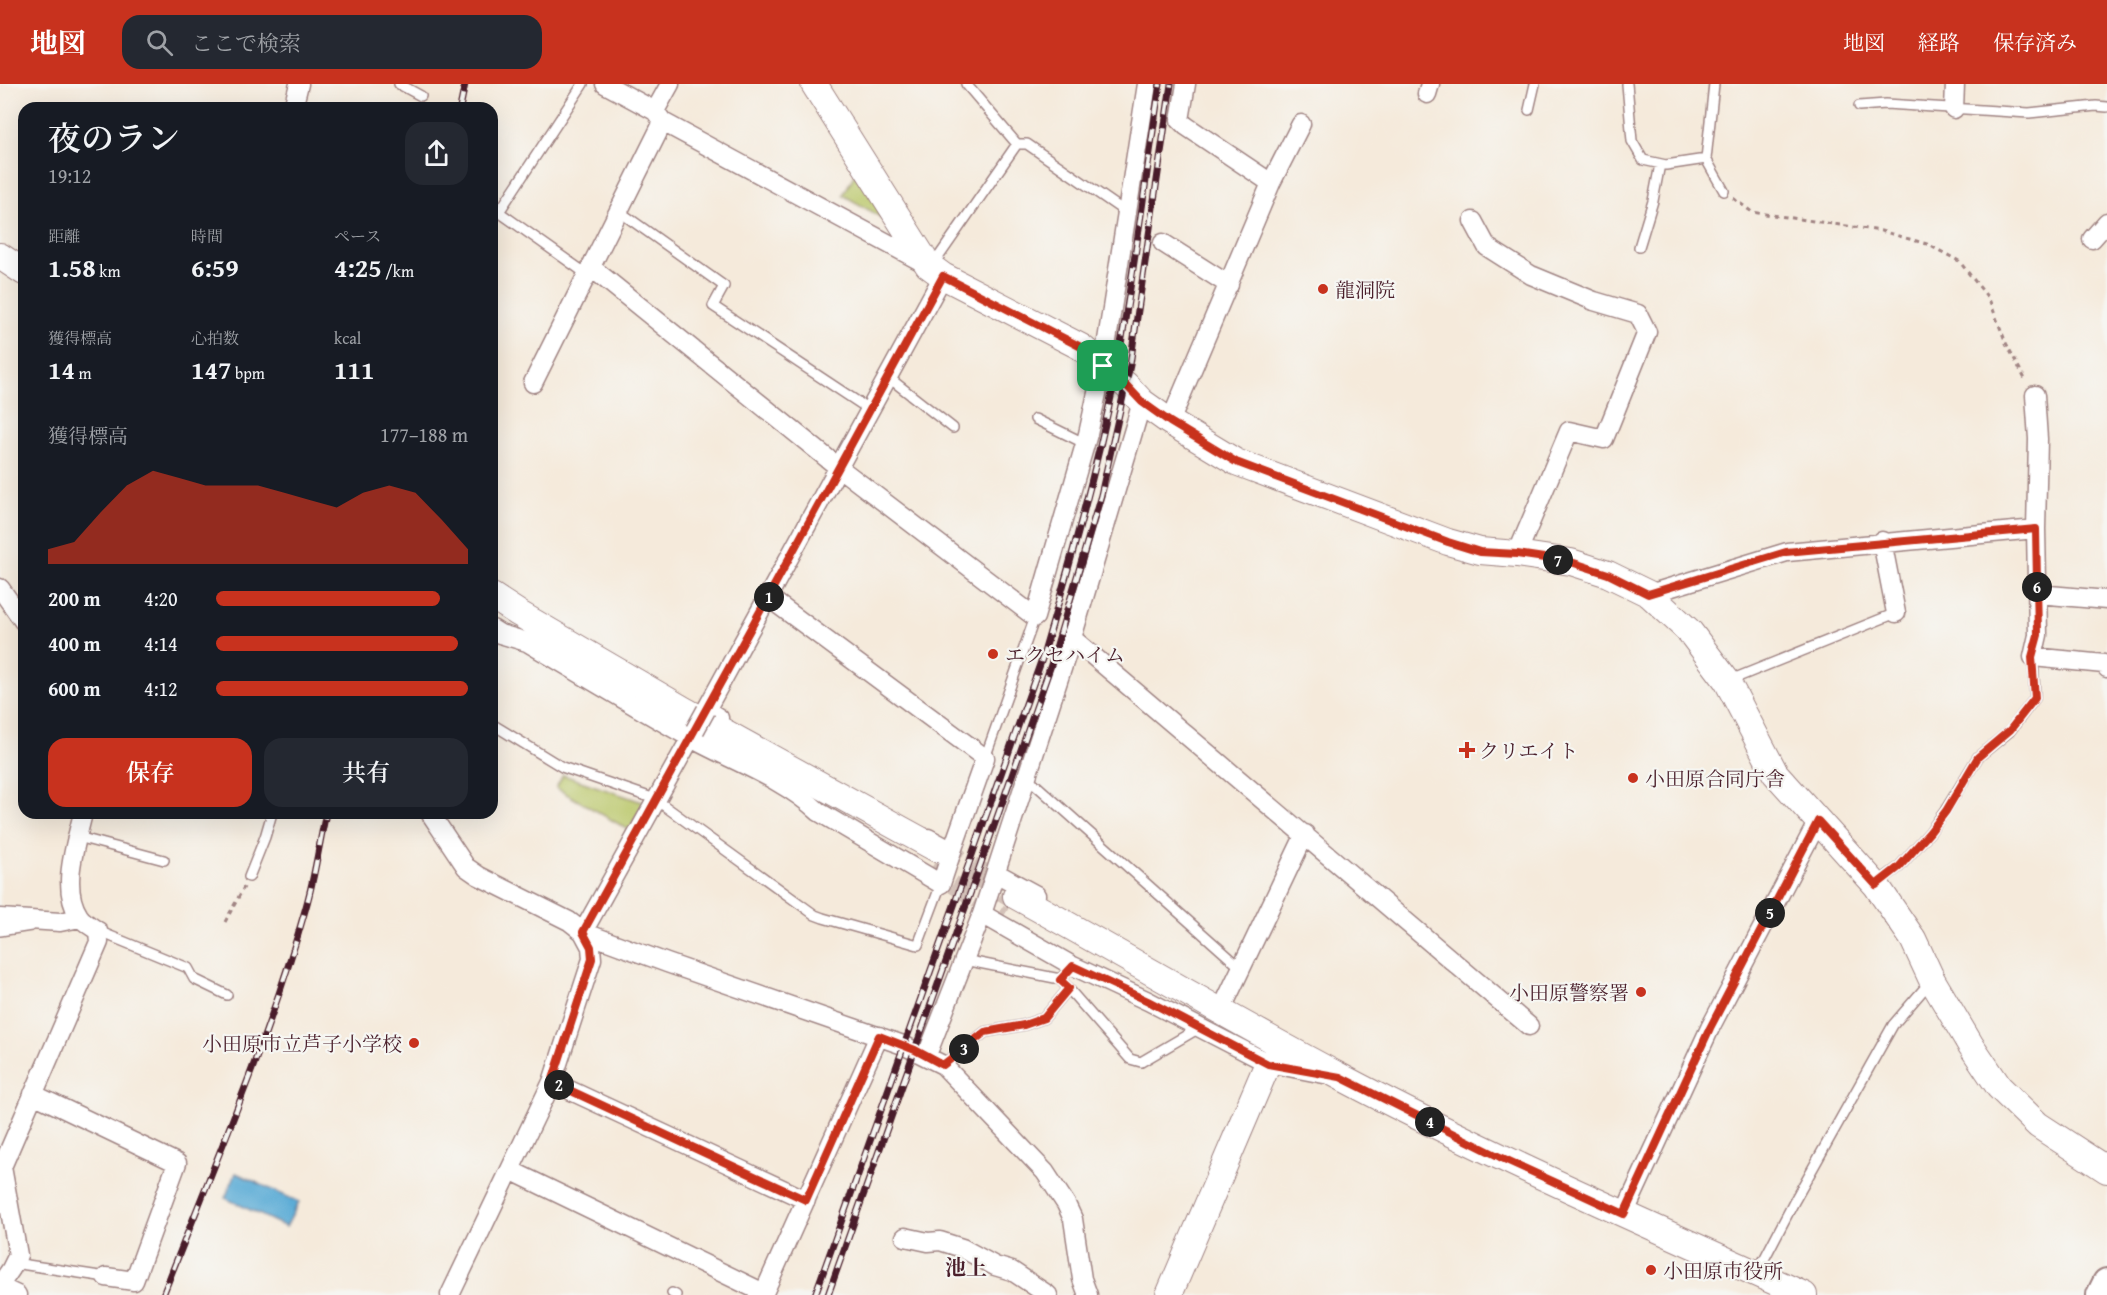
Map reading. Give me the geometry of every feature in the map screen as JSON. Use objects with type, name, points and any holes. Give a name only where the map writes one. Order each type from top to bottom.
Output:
[{"type":"main road","points":[[2101,1295],[2107,1283]]},
{"type":"street","points":[[605,84],[934,270],[1081,347],[1126,385],[1142,402],[1236,462],[1448,542],[1480,552],[1517,554],[1571,562],[1608,574],[1648,594],[1690,632],[1727,681],[1775,772],[1876,885],[1912,939],[1932,980],[1999,1087],[2038,1125],[2107,1170]]},
{"type":"street","points":[[533,383],[620,212],[670,84]]},
{"type":"street","points":[[814,84],[934,270]]},
{"type":"street","points":[[590,272],[838,467],[1035,617],[1086,444],[1103,366],[1147,84]]},
{"type":"street","points":[[1186,84],[1180,120],[1271,183]]},
{"type":"street","points":[[1954,109],[1955,84]]},
{"type":"street","points":[[294,102],[296,85]]},
{"type":"street","points":[[1170,422],[1271,183],[1301,124]]},
{"type":"street","points":[[1473,221],[1487,247],[1504,258],[1531,275],[1563,289],[1638,314],[1647,332],[1604,439],[1569,431],[1517,554]]},
{"type":"street","points":[[2092,239],[2107,222]]},
{"type":"street","points":[[1163,243],[1229,285]]},
{"type":"street","points":[[0,256],[18,268]]},
{"type":"street","points":[[583,932],[888,377],[934,270]]},
{"type":"street","points":[[2035,395],[2038,439],[2036,529],[2038,635],[2032,657],[2104,664],[2107,668]]},
{"type":"street","points":[[927,1055],[996,873],[1072,638],[1142,402]]},
{"type":"street","points":[[1648,594],[1786,552],[2036,529]]},
{"type":"street","points":[[1882,542],[1896,613]]},
{"type":"street","points":[[0,588],[18,614]]},
{"type":"street","points":[[2038,594],[2107,600]]},
{"type":"street","points":[[768,597],[985,758],[937,856],[940,884]]},
{"type":"street","points":[[498,600],[518,614],[937,856]]},
{"type":"street","points":[[498,633],[527,642],[807,801],[937,856]]},
{"type":"street","points":[[1072,638],[1529,1026]]},
{"type":"street","points":[[706,710],[937,856]]},
{"type":"street","points":[[807,801],[819,812],[940,884]]},
{"type":"street","points":[[17,1295],[6,1277],[18,1255],[2,1167],[99,942],[98,931],[80,918],[72,901],[70,879],[82,819]]},
{"type":"street","points":[[434,819],[466,867],[478,876],[569,921],[583,932],[879,1036],[927,1055],[943,1065],[1045,1172],[1066,1204],[1073,1219],[1082,1279],[1088,1295]]},
{"type":"street","points":[[1624,1214],[1710,1028],[1818,821]]},
{"type":"street","points":[[1226,1000],[1305,834]]},
{"type":"street","points":[[996,873],[1319,1053],[1340,1077]]},
{"type":"street","points":[[1010,906],[1119,987]]},
{"type":"street","points":[[1010,906],[1195,998],[1340,1077],[1500,1157],[1804,1295]]},
{"type":"street","points":[[982,914],[1073,966],[1119,987],[1268,1064],[1340,1077]]},
{"type":"street","points":[[0,918],[60,922],[80,918]]},
{"type":"street","points":[[450,1295],[552,1082],[592,959],[591,947],[583,932]]},
{"type":"street","points":[[510,1170],[764,1294],[879,1036]]},
{"type":"street","points":[[1169,1295],[1268,1064]]},
{"type":"street","points":[[552,1082],[806,1200]]},
{"type":"street","points":[[33,1094],[177,1163],[134,1281],[106,1277]]},
{"type":"street","points":[[905,1237],[928,1242],[940,1241],[962,1248],[995,1266],[1012,1270],[1048,1295]]},
{"type":"lane","points":[[399,84],[421,96]]},
{"type":"lane","points":[[498,206],[583,84]]},
{"type":"lane","points":[[966,84],[1017,144],[1028,144],[1127,213]]},
{"type":"lane","points":[[1529,110],[1535,84]]},
{"type":"lane","points":[[1627,84],[1632,141],[1643,160],[1666,165],[1706,159]]},
{"type":"lane","points":[[1714,84],[1706,159],[1724,191]]},
{"type":"lane","points":[[1859,106],[1886,104],[2029,113],[2096,106],[2107,107]]},
{"type":"lane","points":[[934,270],[1017,144]]},
{"type":"lane","points":[[1639,247],[1653,201],[1660,164]]},
{"type":"lane","points":[[498,212],[590,272]]},
{"type":"lane","points":[[620,212],[724,286],[713,306],[870,410]]},
{"type":"lane","points":[[888,377],[952,428]]},
{"type":"lane","points":[[1035,419],[1086,444]]},
{"type":"lane","points":[[1727,681],[1896,613]]},
{"type":"lane","points":[[985,758],[1035,617]]},
{"type":"lane","points":[[1876,885],[1899,867],[1930,832],[1946,811],[1978,757],[2010,730],[2035,698],[2032,657]]},
{"type":"lane","points":[[498,728],[562,767],[656,799],[815,915],[918,945],[940,884]]},
{"type":"lane","points":[[1027,777],[1241,968]]},
{"type":"lane","points":[[249,877],[270,819]]},
{"type":"lane","points":[[78,837],[164,860]]},
{"type":"lane","points":[[0,932],[60,922]]},
{"type":"lane","points":[[98,931],[188,968],[194,979],[227,995]]},
{"type":"lane","points":[[964,960],[1060,980],[1130,1059],[1141,1062],[1199,1028]]},
{"type":"lane","points":[[1060,980],[1073,966]]},
{"type":"lane","points":[[1757,1274],[1893,1025],[1932,980]]},
{"type":"lane","points":[[943,1065],[985,1032],[1024,1025],[1044,1018],[1069,988]]},
{"type":"lane","points":[[6,1277],[106,1277]]},
{"type":"path","points":[[1724,191],[1752,213],[1881,231],[1927,244],[1959,261],[1989,299],[2010,352],[2035,395]]},
{"type":"path","points":[[225,922],[249,877]]},
{"type":"green space","points":[[856,172],[891,223],[843,195]]},
{"type":"green space","points":[[563,775],[645,803],[629,830],[556,788]]},
{"type":"water","points":[[236,1173],[299,1202],[286,1227],[225,1198]]},
{"type":"tunnel","points":[[937,849],[1016,896]]},
{"type":"tunnel","points":[[930,870],[1004,916]]},
{"type":"railway","points":[[461,102],[465,84]]},
{"type":"railway","points":[[815,1295],[1043,656],[1063,587],[1091,483],[1115,378],[1160,84]]},
{"type":"railway","points":[[828,1295],[1051,665],[1101,495],[1130,365],[1171,84]]},
{"type":"railway","points":[[163,1295],[275,1005],[309,895],[325,819]]},
{"type":"place","name":"龍洞院","points":[[1323,289]]},
{"type":"place","name":"エクセハイム","points":[[993,654]]},
{"type":"place","name":"クリエイト","points":[[1467,750]]},
{"type":"place","name":"小田原合同庁舎","points":[[1633,778]]},
{"type":"place","name":"小田原警察署","points":[[1641,992]]},
{"type":"place","name":"小田原市立芦子小学校","points":[[414,1043]]},
{"type":"place","name":"小田原市役所","points":[[1651,1270]]},
{"type":"district","name":"池上","points":[[966,1267]]},
{"type":"route","points":[[943,276],[1081,347],[1103,366],[1142,402],[1236,462],[1448,542],[1480,552],[1517,554],[1571,562],[1608,574],[1648,594],[1786,552],[2036,529],[2038,635],[2032,657],[2035,698],[2010,730],[1978,757],[1946,811],[1930,832],[1899,867],[1876,885],[1818,821],[1710,1028],[1624,1214],[1500,1157],[1340,1077],[1268,1064],[1148,1001],[1073,966],[1060,980],[1069,988],[1044,1018],[1024,1025],[985,1032],[943,1065],[927,1055],[879,1036],[806,1200],[552,1082],[592,959],[591,947],[583,932],[943,276]]}]
